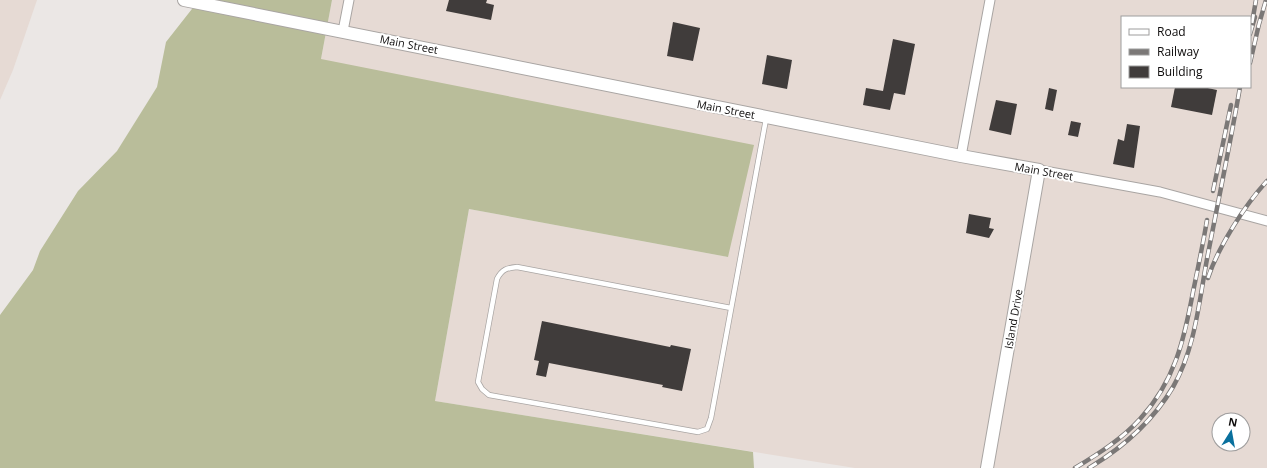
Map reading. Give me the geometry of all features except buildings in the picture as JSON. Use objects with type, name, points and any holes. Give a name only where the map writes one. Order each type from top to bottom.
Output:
[{"type":"street","name":"Main Street","points":[[184,0],[962,156],[1160,192],[1267,222]]},
{"type":"street","points":[[343,31],[349,0]]},
{"type":"street","points":[[962,156],[990,0]]},
{"type":"street","name":"Island Drive","points":[[987,468],[1039,170]]},
{"type":"lane","points":[[731,308],[517,267],[509,268],[501,272],[497,279],[478,382],[482,389],[489,395],[698,432],[707,429],[711,418],[766,117]]},
{"type":"shaded area","points":[[0,0],[37,0],[13,70],[0,100]]},
{"type":"shaded area","points":[[332,0],[1267,0],[1267,468],[855,468],[435,401],[469,209],[728,257],[321,59]]},
{"type":"green space","points":[[199,0],[332,0],[321,59],[754,145],[728,257],[469,209],[435,401],[753,452],[754,468],[0,468],[0,315],[33,270],[40,251],[78,191],[117,151],[157,87],[166,42]]},
{"type":"railway","points":[[1252,23],[1256,0]]},
{"type":"railway","points":[[1251,59],[1266,0]]},
{"type":"railway","points":[[1251,31],[1255,17]]},
{"type":"railway","points":[[1089,468],[1125,443],[1156,411],[1173,387],[1186,357],[1199,308],[1240,88]]},
{"type":"railway","points":[[1213,191],[1231,105]]},
{"type":"railway","points":[[1208,278],[1225,240],[1241,214],[1267,181]]},
{"type":"railway","points":[[1075,468],[1118,440],[1133,426],[1152,405],[1170,375],[1182,343],[1186,327],[1207,220]]}]
